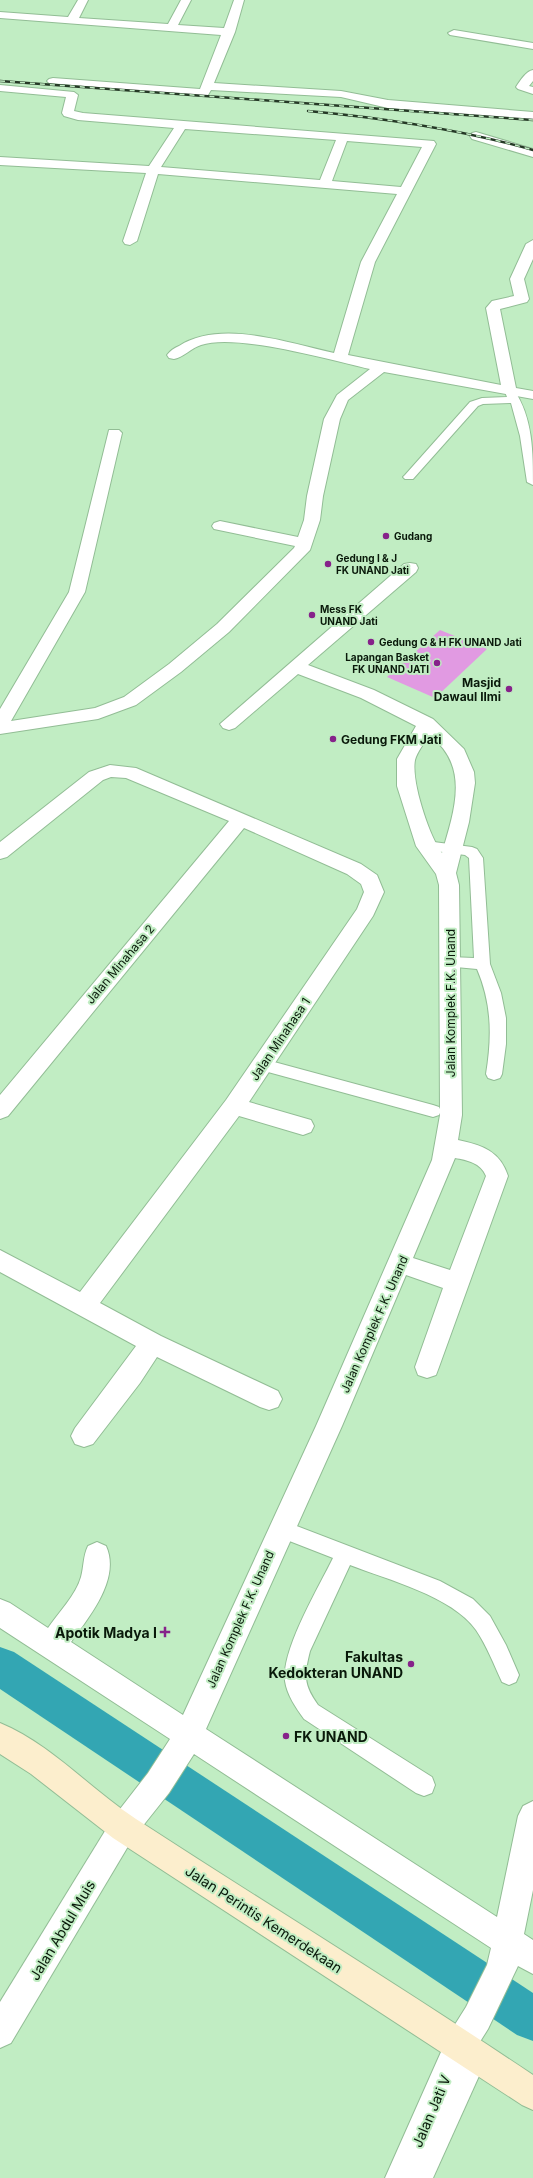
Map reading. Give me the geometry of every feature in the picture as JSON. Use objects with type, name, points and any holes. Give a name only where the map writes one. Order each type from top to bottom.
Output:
[{"type":"main road","name":"Jalan Perintis Kemerdekaan","points":[[0,1737],[41,1764],[123,1828],[468,2050],[533,2094]]},
{"type":"street","points":[[72,20],[83,0]]},
{"type":"street","points":[[171,28],[186,0]]},
{"type":"street","points":[[0,77],[204,93],[229,32],[239,0]]},
{"type":"street","points":[[0,14],[229,32]]},
{"type":"street","points":[[454,33],[533,46]]},
{"type":"street","points":[[533,73],[522,87],[533,91]]},
{"type":"street","points":[[208,86],[340,94],[388,104],[533,116]]},
{"type":"street","points":[[0,88],[70,94],[72,95],[68,113],[73,116],[430,144],[407,191],[368,262],[340,358]]},
{"type":"street","points":[[130,241],[153,170],[182,124]]},
{"type":"street","points":[[476,136],[533,153]]},
{"type":"street","points":[[325,184],[343,138]]},
{"type":"street","points":[[0,161],[153,170],[407,191]]},
{"type":"street","points":[[512,396],[493,308],[497,304],[522,299],[517,279],[533,244]]},
{"type":"street","points":[[174,355],[196,341],[223,337],[263,342],[512,396],[533,396]]},
{"type":"street","points":[[0,728],[98,713],[130,701],[175,668],[223,628],[302,550],[312,520],[319,475],[332,418],[342,398],[381,367]]},
{"type":"street","points":[[0,724],[76,592],[106,472],[114,433]]},
{"type":"street","points":[[220,526],[304,542]]},
{"type":"street","points":[[229,724],[297,667],[410,568]]},
{"type":"street","points":[[297,667],[396,708],[426,723]]},
{"type":"street","name":"Jalan Komplek F.K. Unand","points":[[143,1804],[185,1741],[329,1426],[443,1160],[451,1116],[449,885],[446,873],[426,846],[406,786],[406,759],[426,723],[441,733],[458,751],[466,772],[464,798],[446,873]]},
{"type":"street","name":"Jalan Minahasa 1","points":[[0,852],[96,776],[110,771],[129,772],[354,869],[370,880],[374,892],[366,911],[263,1065],[84,1306]]},
{"type":"street","name":"Jalan Minahasa 2","points":[[0,1110],[241,819]]},
{"type":"street","points":[[234,1106],[303,1126]]},
{"type":"street","points":[[426,1367],[497,1176],[496,1170],[481,1156],[446,1147]]},
{"type":"street","points":[[0,1260],[152,1343],[269,1399]]},
{"type":"street","points":[[400,1263],[457,1283]]},
{"type":"street","points":[[84,1436],[131,1375],[152,1343]]},
{"type":"street","points":[[52,1646],[86,1596],[95,1576],[97,1555]]},
{"type":"street","points":[[0,1612],[52,1646],[185,1741],[505,1955],[533,1958]]},
{"type":"street","name":"Jalan Abdul Muis","points":[[0,2032],[123,1828],[143,1804]]},
{"type":"street","name":"Jalan Jati V","points":[[402,2178],[468,2050],[477,2018],[505,1955],[533,1816]]},
{"type":"lane","points":[[409,477],[474,404],[482,401],[512,396],[522,421],[533,482]]},
{"type":"lane","points":[[426,846],[468,850],[472,852],[476,858],[482,964],[491,983],[499,1014],[499,1042],[494,1074]]},
{"type":"lane","points":[[450,962],[482,964]]},
{"type":"lane","points":[[263,1065],[433,1111]]},
{"type":"lane","points":[[281,1529],[433,1588],[466,1606],[483,1623],[500,1652],[509,1675]]},
{"type":"lane","points":[[345,1555],[297,1656],[295,1677],[300,1697],[311,1712],[424,1785]]},
{"type":"lane","points":[[421,2178],[468,2050]]},
{"type":"shaded area","name":"Lapangan Basket FK UNAND JATI","points":[[440,630],[487,649],[435,698],[387,677]]},
{"type":"waterway","points":[[0,1666],[533,2019]]},
{"type":"railway","points":[[0,81],[533,120]]},
{"type":"railway","points":[[308,111],[421,125],[477,136],[533,150]]},
{"type":"place","name":"Gudang","points":[[386,536]]},
{"type":"place","name":"Gedung I & J FK UNAND Jati","points":[[328,564]]},
{"type":"place","name":"Mess FK UNAND Jati","points":[[312,615]]},
{"type":"place","name":"Gedung G & H FK UNAND Jati","points":[[371,642]]},
{"type":"place","name":"Lapangan Basket FK UNAND JATI","points":[[437,663]]},
{"type":"place","name":"Masjid Dawaul Ilmi","points":[[509,689]]},
{"type":"place","name":"Gedung FKM Jati","points":[[333,739]]},
{"type":"place","name":"Apotik Madya I","points":[[165,1632]]},
{"type":"place","name":"Fakultas Kedokteran UNAND","points":[[411,1664]]},
{"type":"place","name":"FK UNAND","points":[[286,1736]]}]
